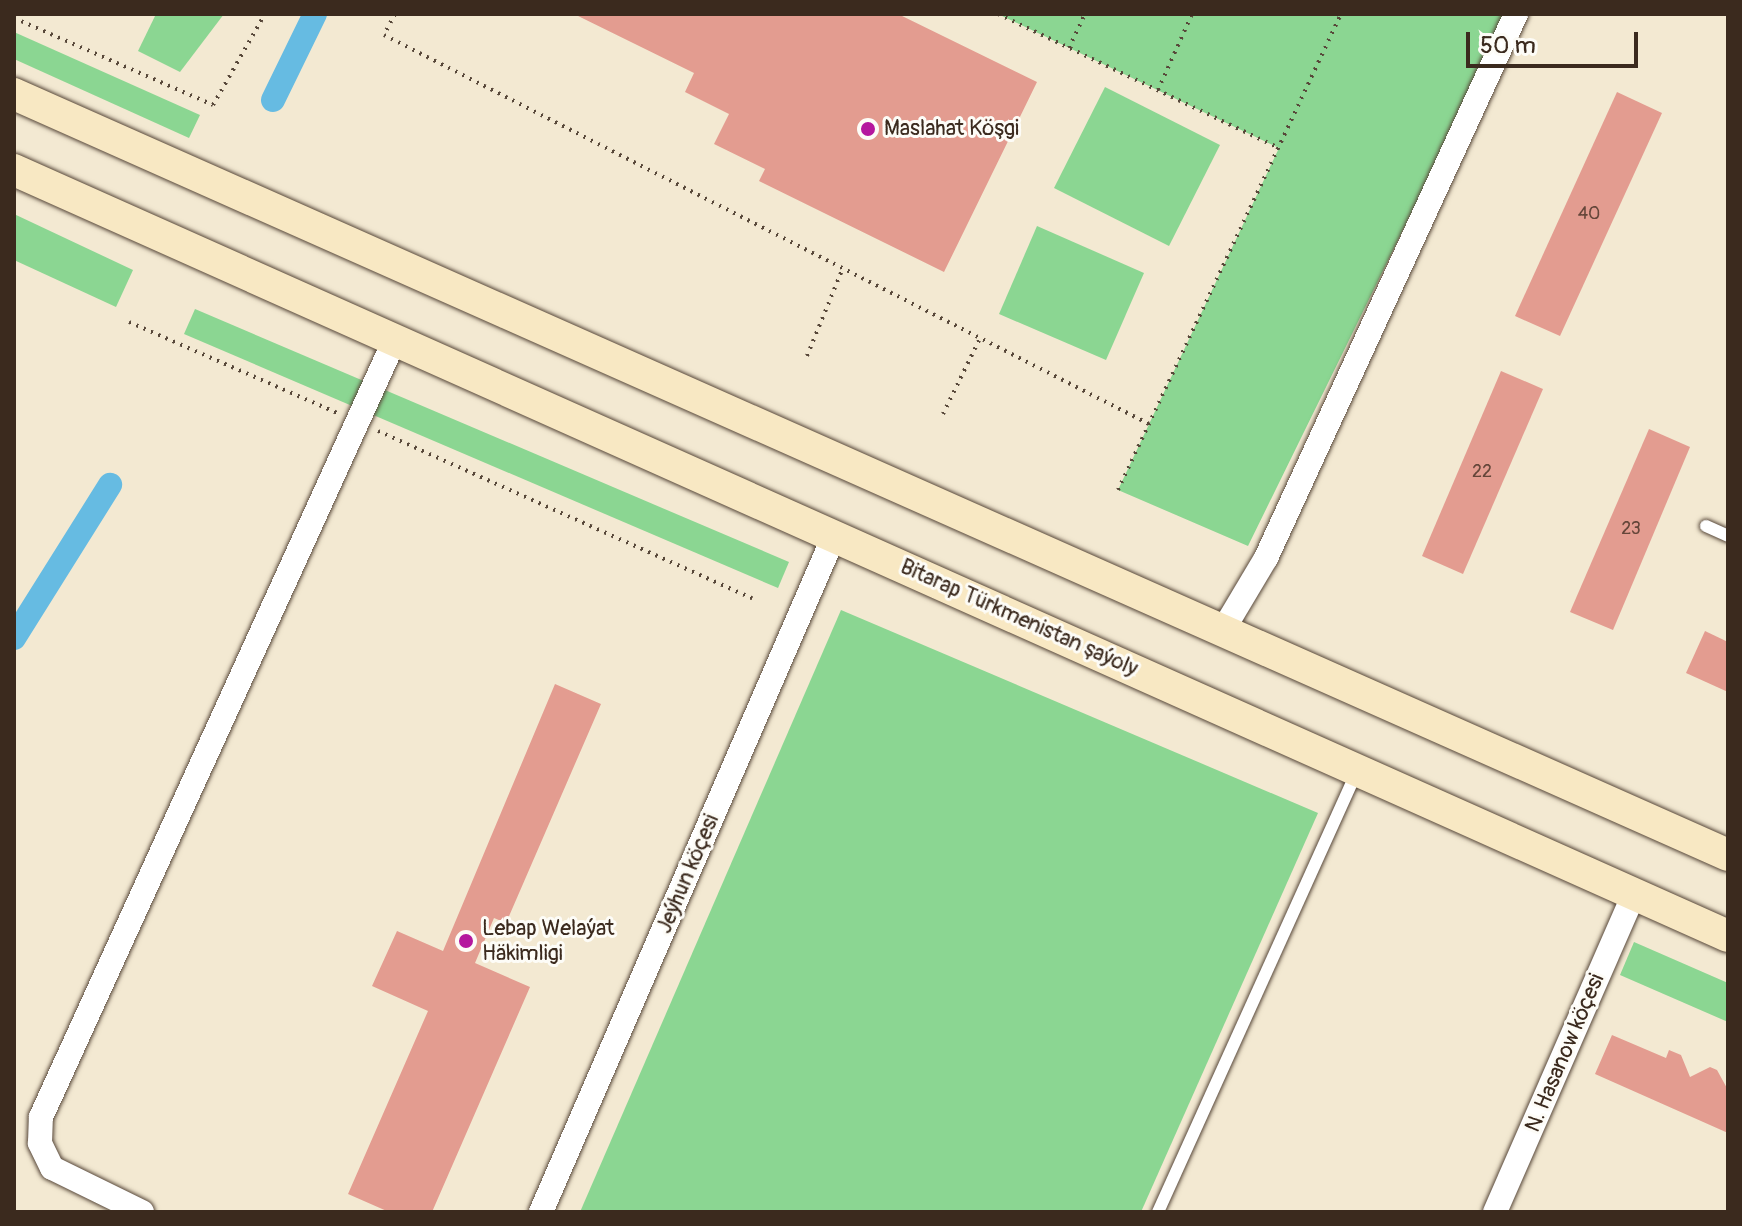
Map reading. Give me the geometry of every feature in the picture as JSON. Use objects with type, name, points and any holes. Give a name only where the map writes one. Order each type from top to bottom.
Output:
[{"type":"main road","points":[[14,94],[1728,855]]},
{"type":"main road","name":"Bitarap Türkmenistan şaýoly","points":[[14,170],[1728,936]]},
{"type":"street","points":[[1223,630],[1266,558],[1516,14]]},
{"type":"street","points":[[142,1212],[52,1168],[40,1143],[41,1117],[395,339]]},
{"type":"street","name":"Jeýhun köçesi","points":[[541,1212],[834,536]]},
{"type":"street","name":"N. Hasanow köçesi","points":[[1495,1212],[1634,894]]},
{"type":"lane","points":[[1706,526],[1728,536]]},
{"type":"lane","points":[[1158,1212],[1357,770]]},
{"type":"path","points":[[14,18],[213,105],[265,14]]},
{"type":"path","points":[[395,14],[384,35],[1149,424]]},
{"type":"path","points":[[998,14],[1279,148]]},
{"type":"path","points":[[1069,48],[1085,14]]},
{"type":"path","points":[[1158,90],[1192,14]]},
{"type":"path","points":[[1118,490],[1341,14]]},
{"type":"path","points":[[807,356],[843,268]]},
{"type":"path","points":[[129,322],[752,598]]},
{"type":"path","points":[[943,414],[980,338]]},
{"type":"green space","points":[[156,14],[224,14],[180,72],[138,51]]},
{"type":"green space","points":[[998,14],[1509,14],[1248,546],[1118,490],[1279,148]]},
{"type":"green space","points":[[14,32],[200,115],[189,138],[14,59]]},
{"type":"green space","points":[[1105,87],[1220,145],[1169,246],[1054,188]]},
{"type":"green space","points":[[14,214],[133,270],[116,307],[14,260]]},
{"type":"green space","points":[[1037,226],[1144,273],[1106,360],[999,314]]},
{"type":"green space","points":[[195,309],[789,562],[778,588],[184,334]]},
{"type":"green space","points":[[841,610],[1318,813],[1141,1212],[580,1212]]},
{"type":"green space","points":[[1634,942],[1728,983],[1728,1022],[1620,975]]},
{"type":"building","name":"Maslahat Köşgi","points":[[574,14],[898,14],[1037,82],[944,272],[759,181],[765,169],[714,144],[729,114],[685,92],[694,73]]},
{"type":"building","points":[[1617,92],[1662,113],[1560,336],[1515,316]]},
{"type":"building","points":[[1501,371],[1543,389],[1463,574],[1422,556]]},
{"type":"building","points":[[1649,429],[1690,447],[1613,630],[1570,612]]},
{"type":"building","points":[[1705,631],[1728,642],[1728,692],[1686,673]]},
{"type":"building","name":"Lebap Welaýat Häkimligi","points":[[555,684],[601,704],[506,923],[494,918],[475,963],[530,987],[432,1212],[389,1212],[348,1194],[428,1011],[372,986],[397,931],[443,951]]},
{"type":"building","points":[[1612,1035],[1666,1058],[1669,1050],[1681,1055],[1690,1077],[1710,1067],[1717,1070],[1728,1090],[1728,1133],[1595,1074]]},
{"type":"waterway","points":[[273,100],[315,14]]},
{"type":"waterway","points":[[14,638],[110,485]]},
{"type":"place","name":"Maslahat Köşgi","points":[[868,129]]},
{"type":"place","name":"Lebap Welaýat Häkimligi","points":[[466,941]]}]
